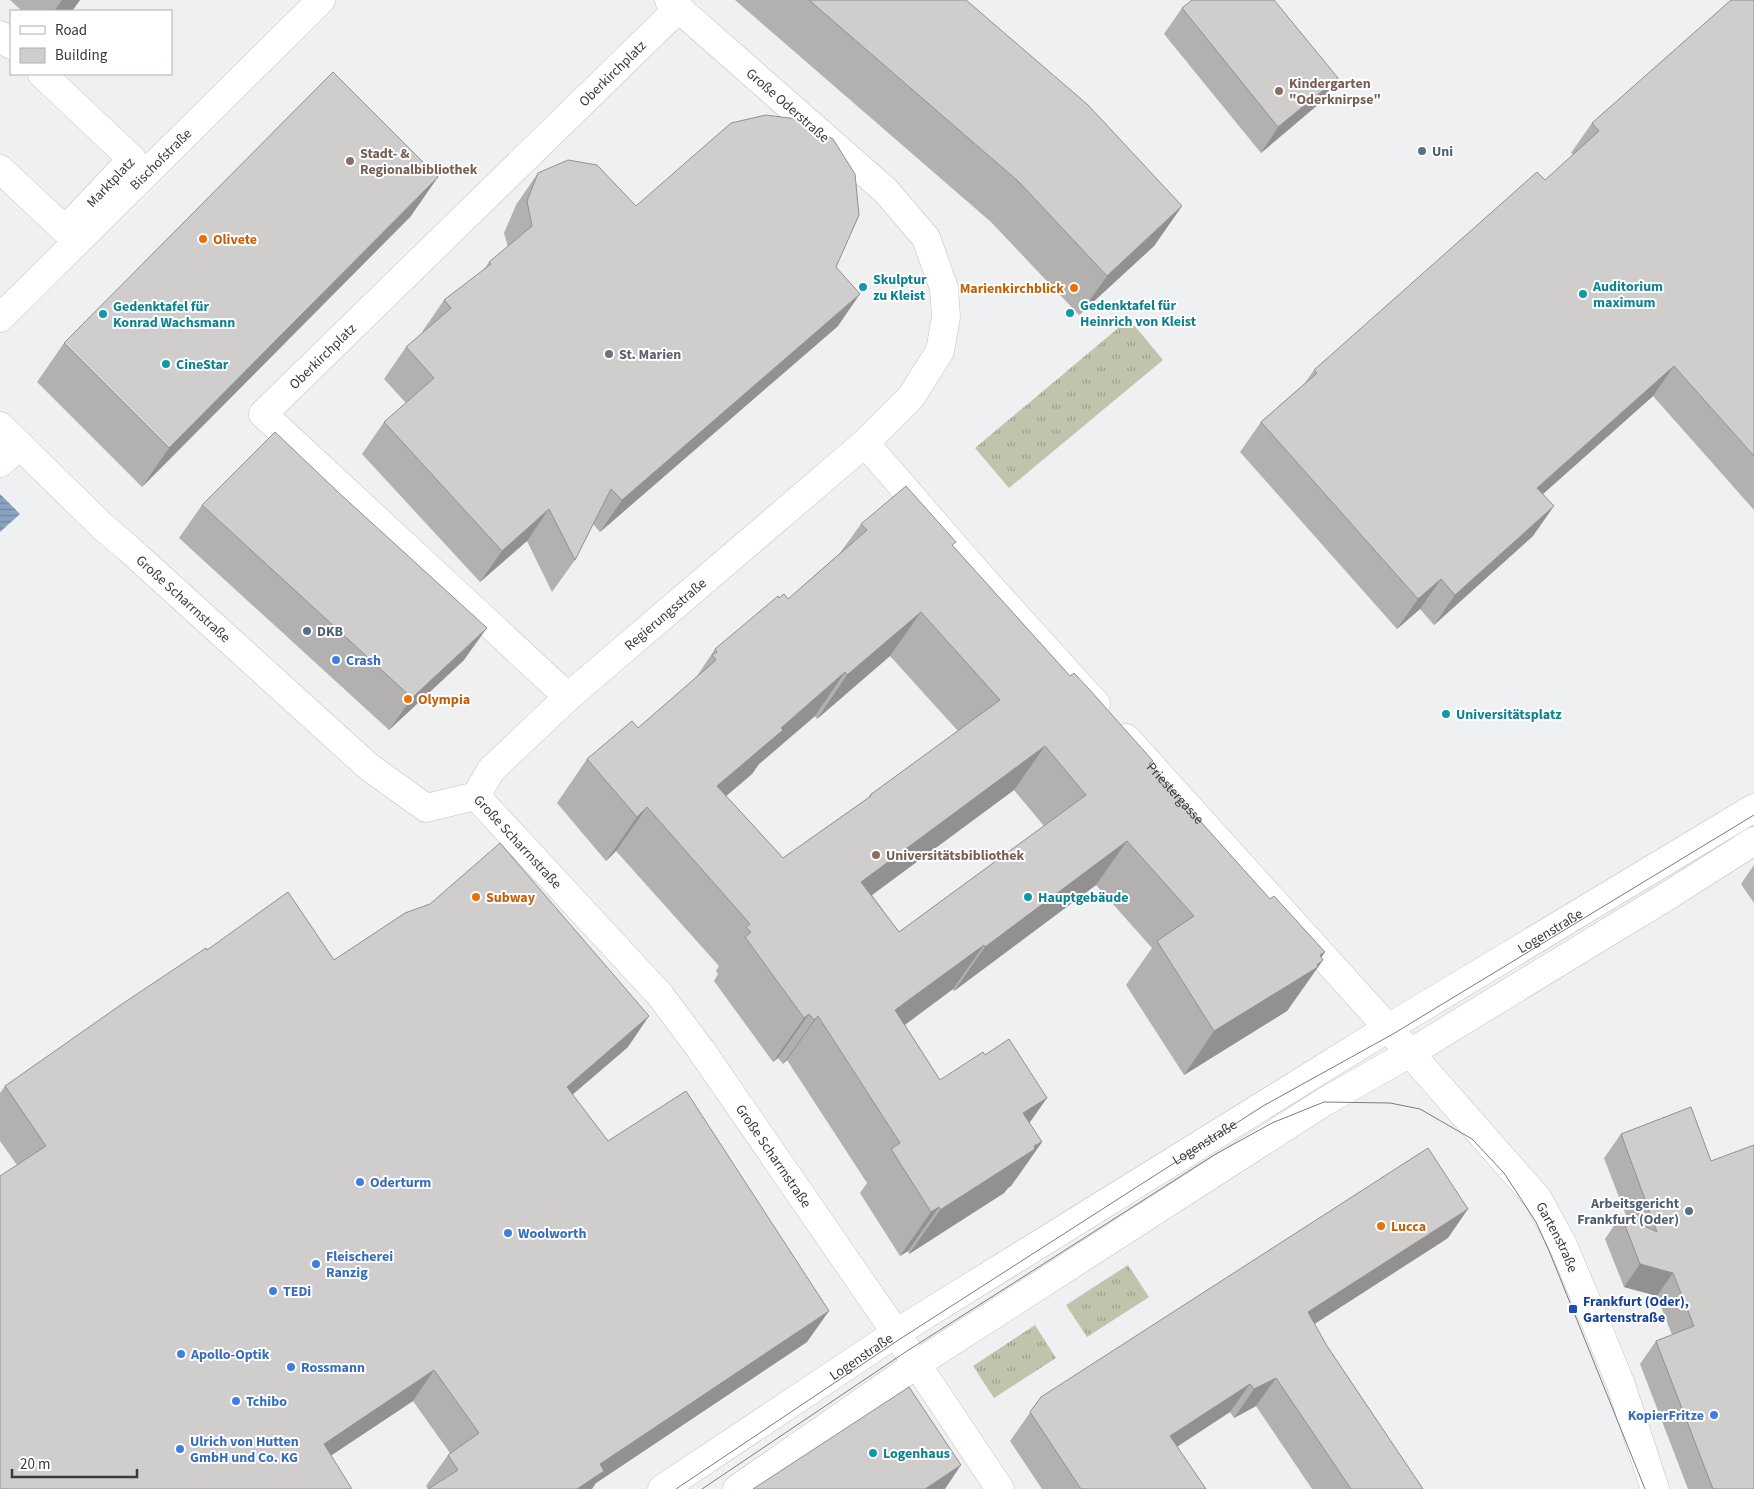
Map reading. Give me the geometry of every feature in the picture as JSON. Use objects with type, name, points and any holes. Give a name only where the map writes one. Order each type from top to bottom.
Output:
[{"type":"street","name":"Bischofstraße","points":[[0,318],[321,0]]},
{"type":"street","name":"Große Oderstraße","points":[[674,4],[886,191],[926,238],[944,288],[946,318],[940,351],[911,397],[865,443]]},
{"type":"street","name":"Oberkirchplatz","points":[[568,697],[263,414],[674,4]]},
{"type":"street","points":[[0,34],[10,44]]},
{"type":"street","name":"Marktplatz","points":[[0,169],[65,230],[132,159],[43,75]]},
{"type":"street","name":"Große Scharrnstraße","points":[[0,426],[10,454],[137,555],[369,767],[426,808],[476,796],[660,995],[701,1050],[896,1333],[1000,1489]]},
{"type":"street","name":"Regierungsstraße","points":[[476,796],[491,770],[568,697],[865,443]]},
{"type":"street","name":"Priestergasse","points":[[865,443],[988,584],[1388,1028]]},
{"type":"street","name":"Logenstraße","points":[[662,1489],[896,1333],[1388,1028],[1754,808]]},
{"type":"street","points":[[737,1489],[917,1364],[1324,1102],[1410,1053],[1754,841]]},
{"type":"street","name":"Gartenstraße","points":[[1388,1028],[1538,1199],[1563,1245],[1599,1331],[1621,1386],[1655,1489]]},
{"type":"green space","points":[[1129,319],[1163,360],[1009,488],[975,448]]},
{"type":"green space","points":[[1128,1265],[1149,1297],[1087,1337],[1066,1305]]},
{"type":"green space","points":[[1035,1325],[1056,1358],[994,1398],[973,1366]]},
{"type":"water","points":[[0,494],[20,514],[0,532]]},
{"type":"building","points":[[809,0],[966,0],[1088,105],[1182,206],[1107,276],[1019,182]]},
{"type":"building","points":[[1192,0],[1274,0],[1338,78],[1278,127],[1182,8]]},
{"type":"building","name":"Auditorium maximum","points":[[1731,0],[1754,0],[1754,456],[1674,366],[1537,488],[1554,506],[1455,595],[1441,579],[1418,599],[1261,422],[1317,373],[1314,370],[1537,172],[1545,180],[1599,131],[1592,123]]},
{"type":"building","points":[[333,72],[438,177],[169,448],[64,343]]},
{"type":"building","name":"St. Marien","points":[[766,115],[797,119],[833,139],[855,174],[859,215],[836,267],[860,294],[622,500],[611,489],[575,560],[549,509],[502,551],[384,422],[434,378],[406,347],[451,308],[444,300],[491,264],[489,262],[532,226],[527,201],[538,173],[568,160],[597,165],[636,206],[731,123]]},
{"type":"building","points":[[275,432],[487,628],[412,698],[202,505]]},
{"type":"building","name":"Hauptgebäude","points":[[906,486],[956,542],[952,545],[1070,676],[1074,673],[1089,689],[1153,761],[1149,764],[1270,899],[1274,896],[1325,952],[1320,955],[1323,960],[1317,965],[1318,967],[1214,1031],[1157,941],[1194,916],[1127,841],[985,947],[984,945],[895,1010],[940,1080],[983,1052],[985,1055],[1009,1039],[1047,1098],[1023,1113],[1042,1142],[1034,1146],[1035,1149],[940,1210],[939,1207],[931,1212],[891,1149],[900,1143],[818,1016],[814,1020],[809,1014],[804,1018],[745,937],[751,932],[746,927],[750,924],[647,807],[637,817],[587,759],[632,721],[638,728],[716,660],[712,655],[717,652],[715,649],[778,596],[779,598],[784,594],[788,599],[867,530],[861,524]],"holes":[[[921,612],[1000,700],[871,796],[783,858],[717,786],[783,730],[781,728],[845,672],[847,675]],[[1045,746],[1086,795],[899,932],[861,882]]]},
{"type":"building","name":"Oderturm","points":[[500,843],[649,1016],[567,1087],[608,1141],[686,1091],[829,1311],[600,1464],[604,1471],[577,1489],[428,1489],[458,1470],[448,1455],[479,1433],[434,1370],[324,1444],[352,1489],[0,1489],[0,1176],[46,1146],[5,1086],[122,1004],[206,948],[207,950],[288,892],[334,960],[405,913],[430,904]]},
{"type":"building","points":[[1691,1107],[1711,1161],[1754,1145],[1754,1489],[1713,1489],[1656,1341],[1694,1326],[1673,1273],[1640,1264],[1621,1215],[1657,1232],[1621,1134]]},
{"type":"building","points":[[1428,1148],[1468,1209],[1308,1312],[1327,1346],[1423,1489],[1351,1489],[1276,1378],[1254,1389],[1250,1384],[1170,1436],[1206,1489],[1081,1489],[1030,1412],[1041,1397]]},
{"type":"building","points":[[909,1387],[961,1465],[925,1489],[753,1489]]},
{"type":"tram line","points":[[676,1489],[900,1339],[1263,1106],[1393,1034],[1754,815]]},
{"type":"tram line","points":[[702,1489],[907,1351],[1214,1155],[1272,1123],[1324,1102],[1390,1103],[1420,1109],[1472,1139],[1504,1173],[1536,1222],[1550,1253],[1645,1489]]},
{"type":"place","name":"Kindergarten \"Oderknirpse\"","points":[[1279,91]]},
{"type":"place","name":"Uni","points":[[1422,151]]},
{"type":"place","name":"Stadt- & Regionalbibliothek","points":[[350,161]]},
{"type":"place","name":"Olivete","points":[[203,239]]},
{"type":"place","name":"Skulptur zu Kleist","points":[[863,287]]},
{"type":"place","name":"Marienkirchblick","points":[[1074,288]]},
{"type":"place","name":"Auditorium maximum","points":[[1583,294]]},
{"type":"place","name":"Gedenktafel für Heinrich von Kleist","points":[[1070,313]]},
{"type":"place","name":"Gedenktafel für Konrad Wachsmann","points":[[103,314]]},
{"type":"place","name":"St. Marien","points":[[609,354]]},
{"type":"place","name":"CineStar","points":[[166,364]]},
{"type":"place","name":"DKB","points":[[307,631]]},
{"type":"place","name":"Crash","points":[[336,660]]},
{"type":"place","name":"Olympia","points":[[408,699]]},
{"type":"place","name":"Universitätsplatz","points":[[1446,714]]},
{"type":"place","name":"Universitätsbibliothek","points":[[876,855]]},
{"type":"place","name":"Subway","points":[[476,897]]},
{"type":"place","name":"Hauptgebäude","points":[[1028,897]]},
{"type":"place","name":"Oderturm","points":[[360,1182]]},
{"type":"place","name":"Arbeitsgericht Frankfurt (Oder)","points":[[1689,1211]]},
{"type":"place","name":"Lucca","points":[[1381,1226]]},
{"type":"place","name":"Woolworth","points":[[508,1233]]},
{"type":"place","name":"Fleischerei Ranzig","points":[[316,1264]]},
{"type":"place","name":"TEDi","points":[[273,1291]]},
{"type":"place","name":"Frankfurt (Oder), Gartenstraße","points":[[1573,1309]]},
{"type":"place","name":"Apollo-Optik","points":[[181,1354]]},
{"type":"place","name":"Rossmann","points":[[291,1367]]},
{"type":"place","name":"Tchibo","points":[[236,1401]]},
{"type":"place","name":"KopierFritze","points":[[1714,1415]]},
{"type":"place","name":"Ulrich von Hutten GmbH und Co. KG","points":[[180,1449]]},
{"type":"place","name":"Logenhaus","points":[[873,1453]]}]
